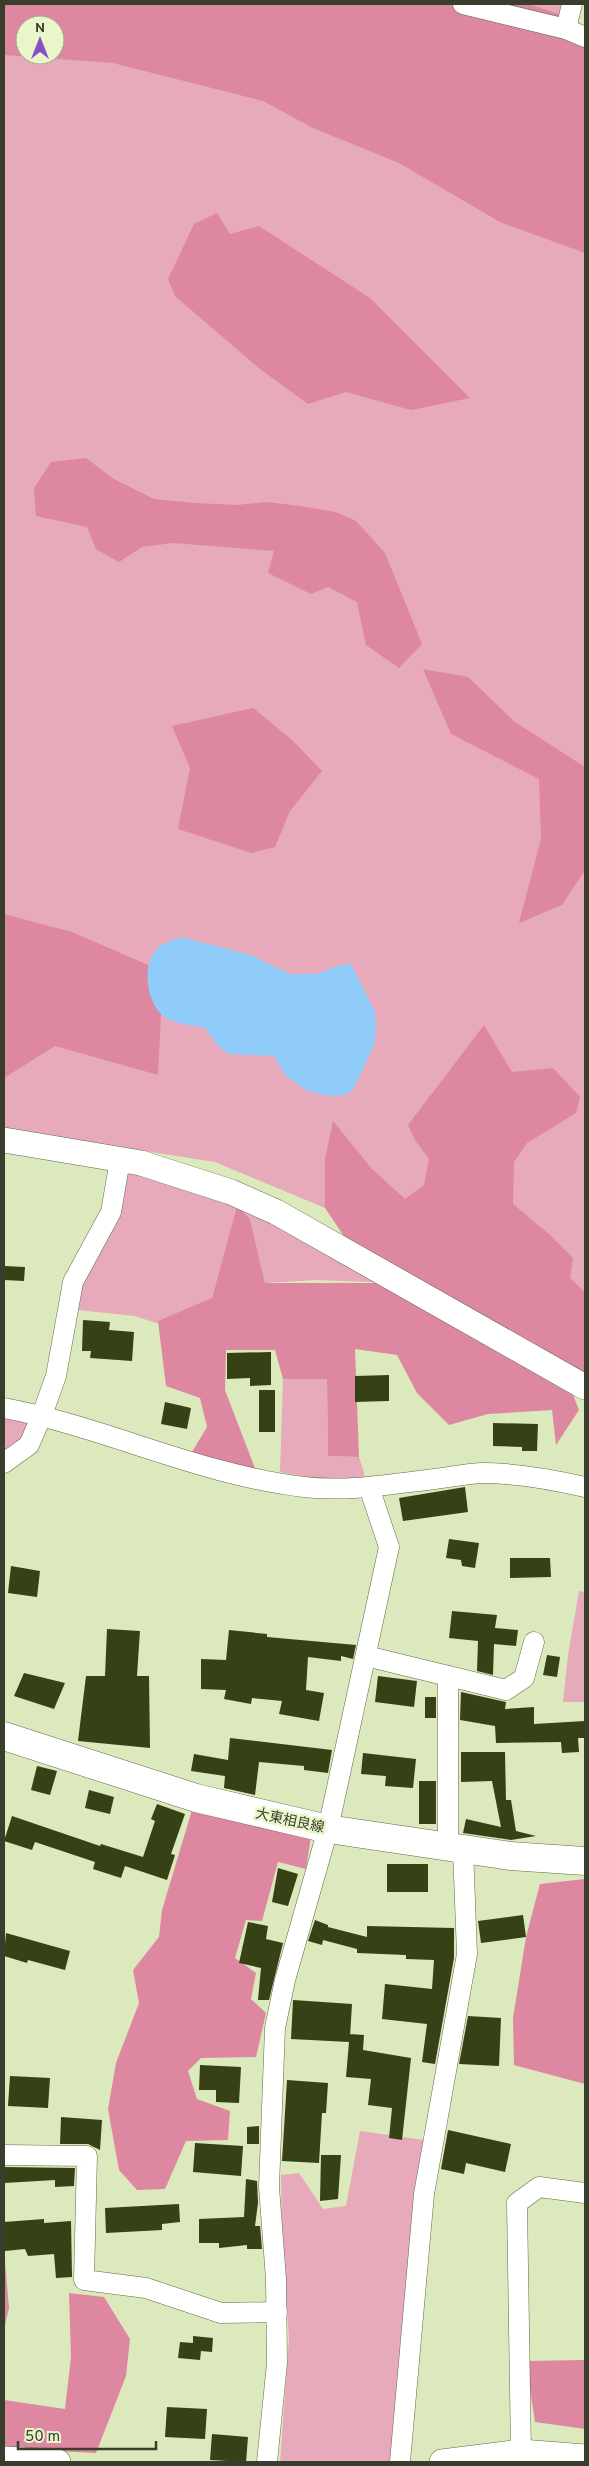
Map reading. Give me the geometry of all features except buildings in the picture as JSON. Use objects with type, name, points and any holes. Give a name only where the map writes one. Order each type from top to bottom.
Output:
[{"type":"main road","name":"大東相良線","points":[[4,1736],[196,1798],[328,1829],[510,1856],[585,1860]]},
{"type":"street","points":[[465,4],[566,29],[585,37]]},
{"type":"street","points":[[566,29],[572,4]]},
{"type":"street","points":[[4,1140],[141,1163],[223,1189],[276,1212],[585,1386]]},
{"type":"street","points":[[4,1463],[29,1445],[42,1415],[56,1376],[73,1282],[111,1212],[120,1160]]},
{"type":"street","points":[[4,1408],[42,1415],[178,1458],[255,1478],[304,1487],[344,1489],[369,1487],[478,1473],[514,1474],[585,1487]]},
{"type":"street","points":[[267,2462],[277,2363],[277,2312],[268,2187],[275,2028],[285,1980],[328,1829],[389,1547],[369,1487]]},
{"type":"street","points":[[366,1656],[506,1690],[524,1678],[534,1642]]},
{"type":"street","points":[[400,2462],[424,2194],[467,1954],[456,1848],[448,1676]]},
{"type":"street","points":[[4,2155],[87,2156],[84,2280],[146,2288],[221,2313],[277,2312]]},
{"type":"street","points":[[521,2452],[517,2203],[539,2186],[585,2193]]},
{"type":"street","points":[[442,2462],[521,2452],[585,2457]]},
{"type":"street","points":[[4,2458],[58,2462]]},
{"type":"shaded area","points":[[4,4],[448,4],[585,76],[585,1314],[486,1269],[332,1145],[325,1208],[215,1162],[4,1129]]},
{"type":"shaded area","points":[[4,4],[529,4],[566,16],[585,39],[585,253],[500,222],[399,163],[313,128],[263,101],[113,63],[65,59],[65,15],[15,15],[15,56],[4,55]]},
{"type":"shaded area","points":[[529,4],[571,4],[569,17]]},
{"type":"shaded area","points":[[217,213],[230,234],[259,226],[370,298],[470,398],[411,410],[346,392],[308,404],[260,369],[175,296],[168,279],[194,224]]},
{"type":"shaded area","points":[[86,458],[114,479],[154,499],[237,505],[266,502],[336,512],[356,521],[385,553],[422,644],[399,668],[366,645],[357,602],[328,587],[311,594],[268,573],[274,551],[173,543],[142,547],[119,562],[96,549],[87,527],[36,516],[34,488],[51,462]]},
{"type":"shaded area","points":[[423,669],[468,677],[515,722],[585,767],[585,870],[562,905],[519,923],[541,839],[539,779],[451,734]]},
{"type":"shaded area","points":[[253,708],[292,740],[322,771],[290,811],[275,847],[251,853],[178,829],[190,768],[172,726]]},
{"type":"shaded area","points":[[4,914],[72,932],[148,965],[161,1014],[158,1075],[55,1046],[4,1078]]},
{"type":"shaded area","points":[[484,1025],[512,1072],[553,1068],[580,1097],[576,1113],[527,1143],[514,1162],[513,1204],[549,1234],[573,1258],[570,1278],[585,1292],[585,1381],[570,1387],[579,1410],[556,1445],[552,1410],[488,1414],[449,1425],[417,1393],[397,1355],[355,1349],[359,1457],[328,1456],[327,1379],[283,1379],[275,1350],[226,1350],[225,1390],[256,1471],[192,1452],[207,1427],[200,1398],[166,1386],[158,1321],[212,1298],[237,1206],[250,1219],[265,1283],[401,1283],[360,1260],[325,1208],[325,1159],[333,1121],[371,1168],[405,1199],[424,1185],[429,1159],[415,1140],[408,1125]]},
{"type":"shaded area","points":[[122,1163],[250,1205],[401,1283],[316,1280],[265,1283],[250,1219],[237,1207],[212,1298],[159,1324],[135,1316],[68,1309]]},
{"type":"shaded area","points":[[283,1379],[327,1379],[328,1456],[359,1457],[367,1483],[319,1479],[280,1472]]},
{"type":"shaded area","points":[[4,1412],[29,1419],[21,1439],[4,1451]]},
{"type":"shaded area","points":[[579,1591],[585,1592],[585,1702],[563,1702],[568,1655]]},
{"type":"shaded area","points":[[192,1810],[311,1836],[306,1869],[278,1862],[262,1921],[246,1920],[235,1958],[256,1973],[251,1999],[266,2013],[256,2057],[201,2058],[188,2071],[197,2099],[230,2111],[228,2140],[186,2141],[165,2189],[137,2190],[119,2170],[108,2109],[116,2063],[139,2003],[133,1970],[159,1937],[162,1910]]},
{"type":"shaded area","points":[[585,1879],[585,2084],[514,2065],[513,2018],[526,1937],[540,1884]]},
{"type":"shaded area","points":[[360,2131],[424,2140],[393,2460],[385,2462],[280,2462],[289,2339],[282,2247],[281,2175],[299,2173],[323,2209],[346,2206]]},
{"type":"shaded area","points":[[4,2250],[9,2308],[4,2329]]},
{"type":"shaded area","points":[[69,2293],[104,2297],[130,2339],[126,2376],[96,2453],[36,2450],[4,2446],[4,2400],[65,2409],[71,2357]]},
{"type":"shaded area","points":[[585,2360],[585,2429],[535,2422],[526,2361]]},
{"type":"water","points":[[181,937],[251,955],[290,974],[317,974],[341,965],[351,964],[375,1012],[376,1030],[374,1045],[353,1090],[344,1095],[329,1096],[308,1091],[286,1076],[274,1056],[229,1054],[219,1047],[205,1028],[165,1018],[156,1008],[149,992],[149,964],[159,947]]}]
